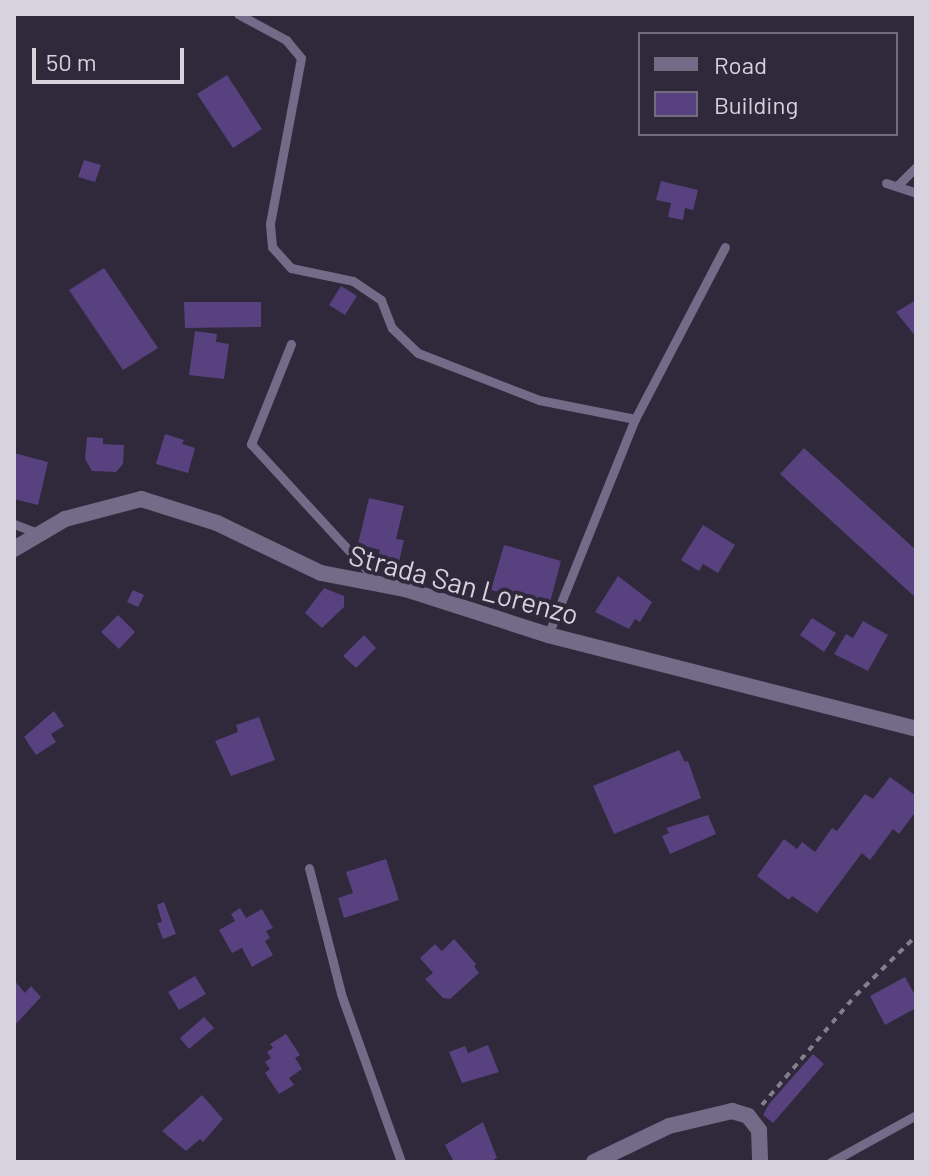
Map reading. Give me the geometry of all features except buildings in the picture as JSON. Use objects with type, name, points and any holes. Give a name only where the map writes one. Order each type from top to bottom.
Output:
[{"type":"street","name":"Strada San Lorenzo","points":[[14,549],[37,533],[79,514],[141,499],[217,523],[321,573],[379,583],[548,635],[916,729]]},
{"type":"street","points":[[594,1162],[669,1126],[700,1116],[732,1111],[748,1116],[759,1130],[760,1162]]},
{"type":"lane","points":[[238,14],[286,40],[301,58],[270,224],[272,247],[291,268],[353,281],[372,293],[381,300],[392,328],[418,353],[539,400],[635,419]]},
{"type":"lane","points":[[916,167],[892,184],[916,193]]},
{"type":"lane","points":[[548,635],[635,419],[725,247]]},
{"type":"lane","points":[[291,344],[251,444],[379,583]]},
{"type":"lane","points":[[14,524],[37,533]]},
{"type":"lane","points":[[309,868],[341,994],[401,1162]]},
{"type":"lane","points":[[831,1162],[916,1115]]},
{"type":"path","points":[[748,1116],[761,1107],[856,995],[916,936]]}]
